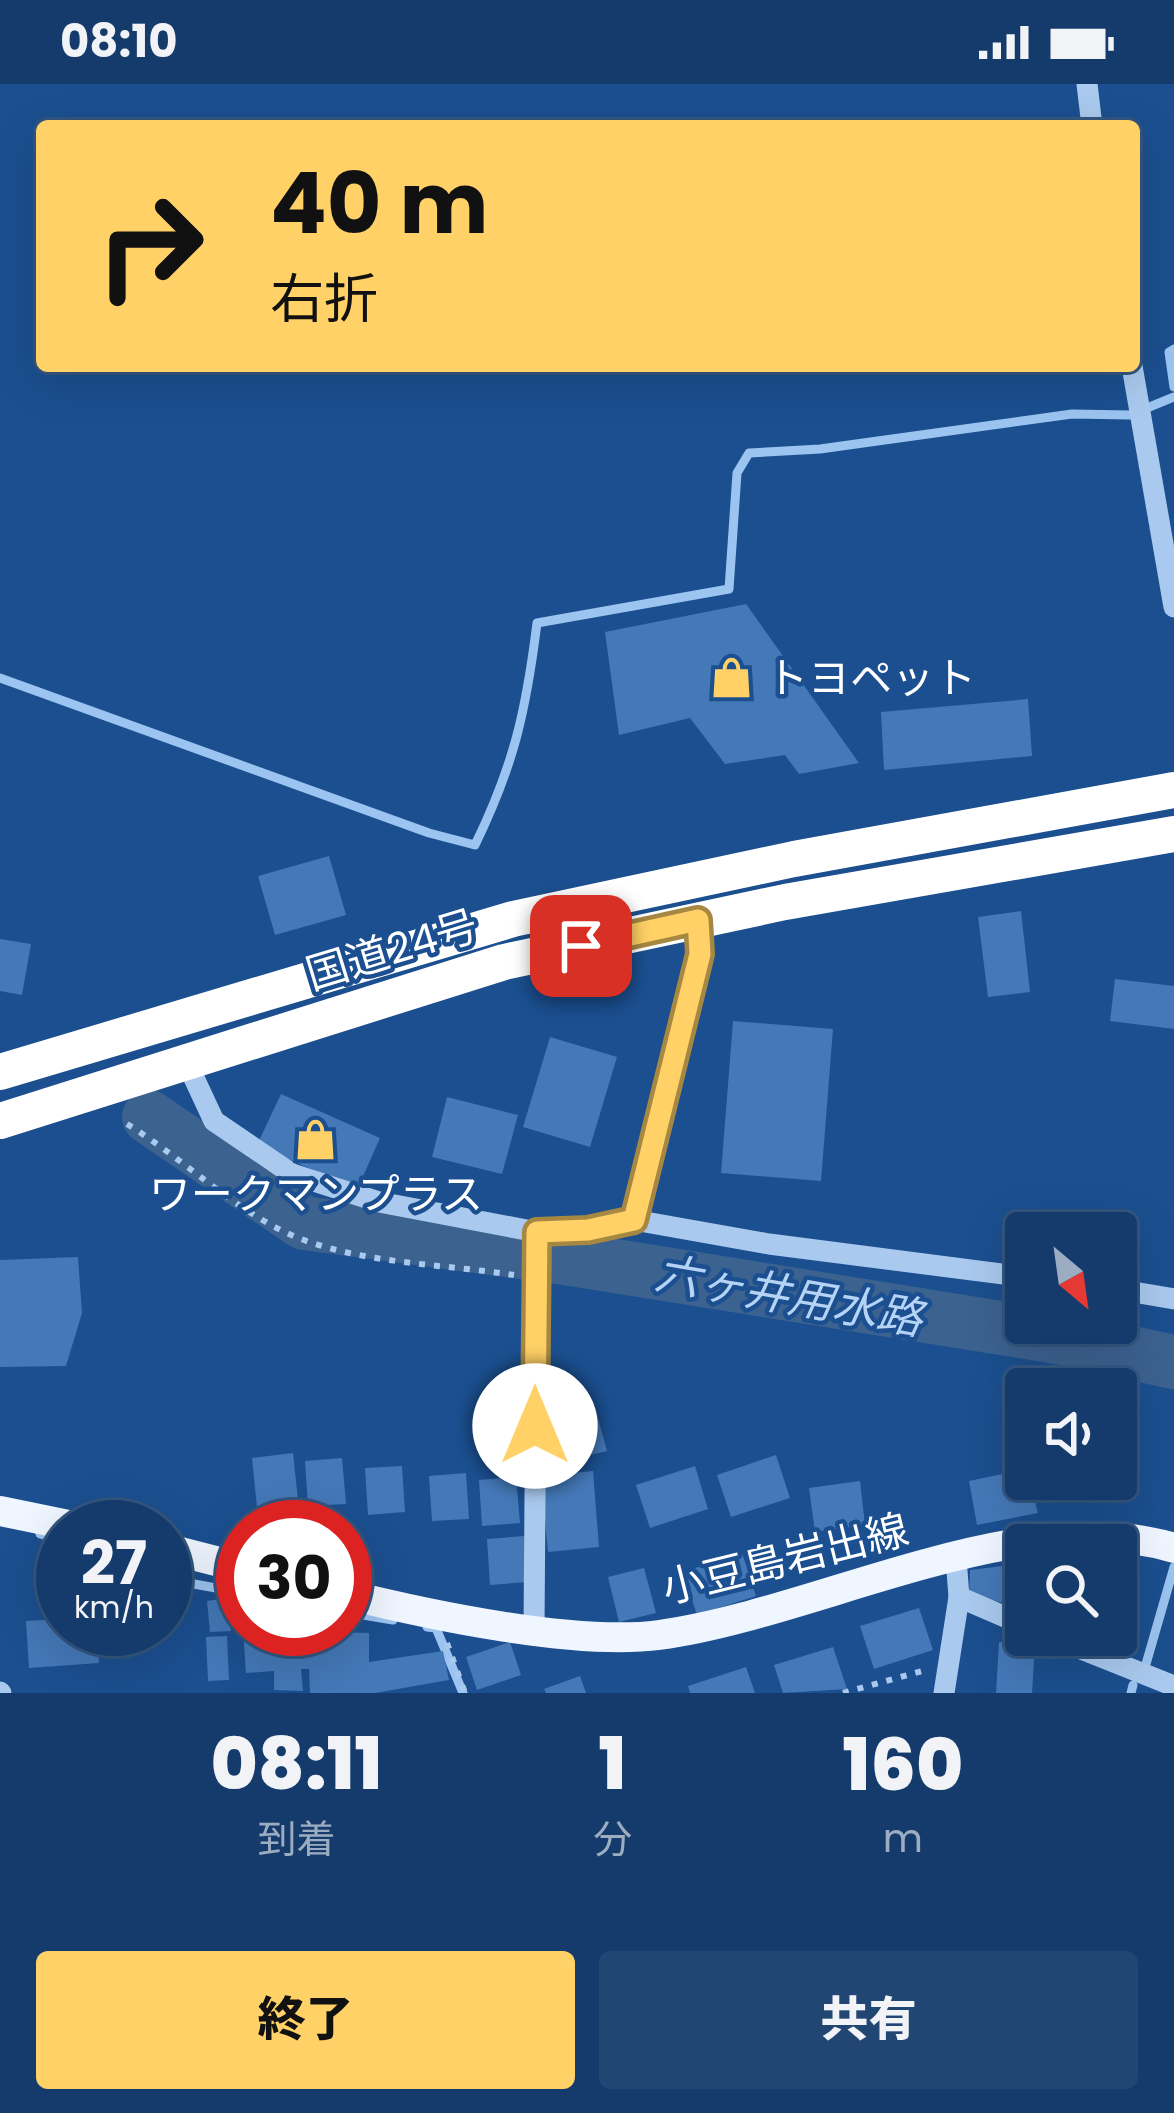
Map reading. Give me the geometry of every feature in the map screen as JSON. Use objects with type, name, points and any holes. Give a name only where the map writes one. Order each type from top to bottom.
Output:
[{"type":"highway","name":"国道24号","points":[[0,1072],[513,920],[794,859],[1174,790]]},
{"type":"highway","name":"国道24号","points":[[0,1121],[504,962],[698,920],[1174,834]]},
{"type":"main road","points":[[0,1511],[36,1518]]},
{"type":"main road","name":"小豆島岩出線","points":[[372,1599],[588,1638],[656,1636],[956,1558],[1073,1539],[1144,1539],[1174,1548]]},
{"type":"street","points":[[1087,84],[1091,120]]},
{"type":"street","points":[[1133,372],[1174,608]]},
{"type":"street","points":[[634,1220],[697,976],[698,920]]},
{"type":"street","points":[[187,1063],[214,1121],[292,1174],[379,1202],[537,1232],[588,1230],[634,1220],[769,1244],[1005,1274]]},
{"type":"street","points":[[534,1629],[537,1232]]},
{"type":"street","points":[[1137,1293],[1174,1299]]},
{"type":"street","points":[[944,1693],[959,1597],[956,1558]]},
{"type":"street","points":[[959,1597],[1005,1617]]},
{"type":"street","points":[[1099,1656],[1174,1686]]},
{"type":"path","points":[[128,1124],[253,1213],[296,1236],[347,1252],[536,1278]]},
{"type":"path","points":[[436,1612],[465,1693]]},
{"type":"path","points":[[843,1693],[949,1665]]},
{"type":"building","points":[[746,604],[859,763],[799,774],[785,755],[725,764],[690,718],[619,735],[605,632]]},
{"type":"building","points":[[1028,699],[1032,756],[884,770],[881,712]]},
{"type":"building","points":[[329,856],[346,915],[275,935],[258,876]]},
{"type":"building","points":[[1021,911],[1030,992],[988,997],[978,917]]},
{"type":"building","points":[[0,939],[31,944],[22,995],[0,991]]},
{"type":"building","points":[[1115,979],[1174,986],[1174,1029],[1110,1021]]},
{"type":"building","points":[[733,1021],[833,1029],[821,1181],[721,1173]]},
{"type":"building","points":[[550,1037],[617,1057],[590,1147],[523,1127]]},
{"type":"building","points":[[281,1094],[380,1138],[357,1190],[257,1145]]},
{"type":"building","points":[[447,1097],[518,1115],[502,1174],[432,1157]]},
{"type":"building","points":[[78,1257],[82,1313],[66,1366],[0,1367],[0,1260]]},
{"type":"building","points":[[595,1407],[607,1451],[570,1460],[559,1416]]},
{"type":"building","points":[[293,1453],[298,1500],[256,1500],[252,1458]]},
{"type":"building","points":[[776,1455],[790,1498],[731,1517],[717,1475]]},
{"type":"building","points":[[342,1458],[346,1500],[308,1500],[305,1461]]},
{"type":"building","points":[[402,1466],[405,1512],[372,1515],[365,1468]]},
{"type":"building","points":[[695,1466],[708,1509],[650,1528],[636,1485]]},
{"type":"building","points":[[593,1471],[599,1547],[548,1552],[541,1476]]},
{"type":"building","points":[[466,1473],[469,1519],[432,1521],[429,1476]]},
{"type":"building","points":[[1005,1473],[1005,1500],[1034,1500],[1038,1513],[977,1525],[969,1481]]},
{"type":"building","points":[[516,1477],[520,1523],[482,1526],[479,1480]]},
{"type":"building","points":[[860,1481],[865,1525],[815,1532],[809,1488]]},
{"type":"building","points":[[524,1536],[527,1582],[490,1585],[487,1539]]},
{"type":"building","points":[[742,1553],[756,1596],[697,1615],[683,1572]]},
{"type":"building","points":[[1005,1566],[1005,1603],[969,1595],[970,1570]]},
{"type":"building","points":[[644,1568],[656,1613],[619,1622],[608,1577]]},
{"type":"building","points":[[216,1600],[216,1632],[210,1632],[207,1601]]},
{"type":"building","points":[[919,1608],[933,1650],[874,1669],[860,1626]]},
{"type":"building","points":[[36,1620],[36,1656],[99,1656],[99,1663],[29,1668],[26,1621]]},
{"type":"building","points":[[206,1637],[216,1637],[216,1656],[228,1656],[229,1680],[208,1681]]},
{"type":"building","points":[[510,1642],[521,1675],[477,1690],[466,1657]]},
{"type":"building","points":[[999,1642],[1005,1642],[1005,1656],[1034,1656],[1032,1693],[996,1693]]},
{"type":"building","points":[[833,1647],[847,1689],[783,1693],[774,1665]]},
{"type":"building","points":[[443,1651],[449,1680],[375,1693],[310,1693],[309,1669],[301,1669],[303,1691],[274,1690],[274,1671],[246,1673],[245,1656],[369,1656],[369,1662]]},
{"type":"building","points":[[746,1667],[755,1693],[690,1693],[688,1686]]},
{"type":"building","points":[[580,1676],[586,1693],[546,1693],[544,1689]]},
{"type":"waterway","points":[[1174,349],[1169,352],[1174,387]]},
{"type":"waterway","points":[[0,678],[429,833],[475,845],[516,737],[537,623],[729,589],[737,473],[749,453],[820,449],[1072,414],[1130,415],[1174,397]]},
{"type":"waterway","name":"六ヶ井用水路","points":[[149,1117],[304,1223],[559,1257],[1063,1338],[1174,1362]]},
{"type":"waterway","points":[[1146,1664],[1174,1567]]},
{"type":"waterway","points":[[192,1583],[216,1588]]},
{"type":"waterway","points":[[372,1616],[393,1620]]},
{"type":"waterway","points":[[427,1627],[436,1628],[463,1693]]},
{"type":"waterway","points":[[1131,1693],[1133,1685]]},
{"type":"place","name":"トヨペット","points":[[732,678]]},
{"type":"place","name":"ワークマンプラス","points":[[316,1140]]},
{"type":"route","points":[[535,1426],[537,1232],[588,1230],[634,1220],[697,976],[698,920],[581,946]]}]
